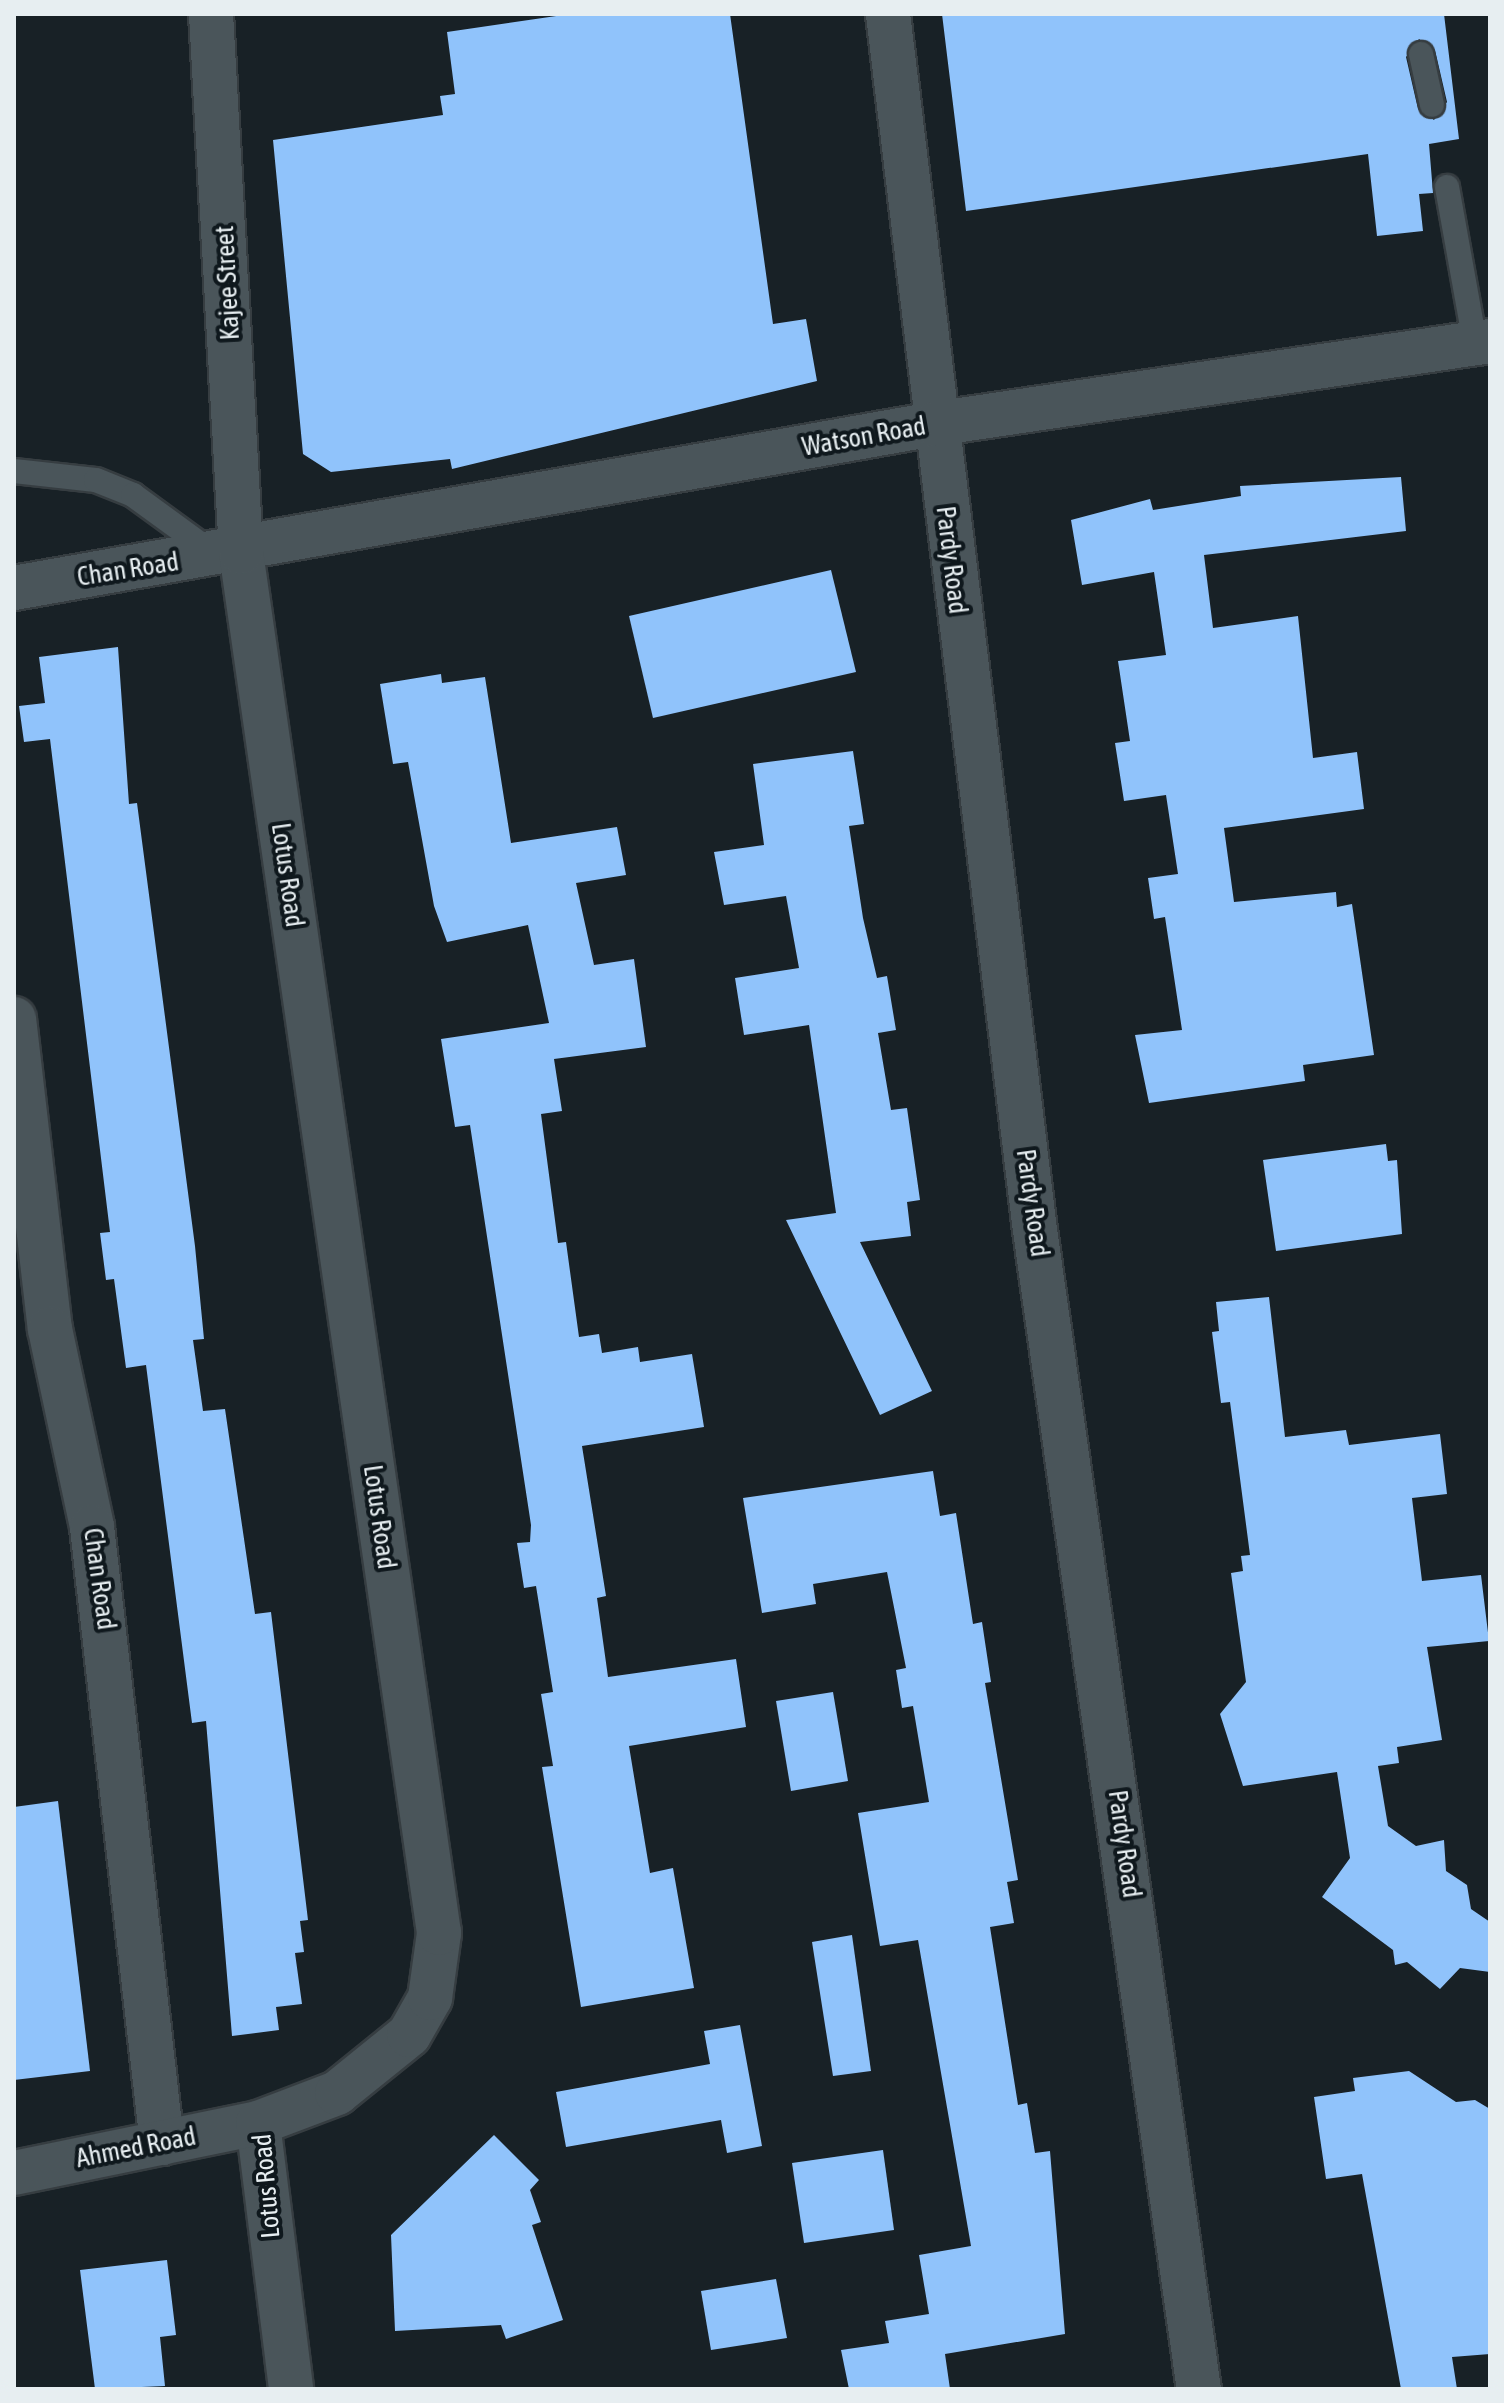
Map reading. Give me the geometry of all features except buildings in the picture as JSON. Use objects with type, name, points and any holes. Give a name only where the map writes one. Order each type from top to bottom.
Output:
[{"type":"street","name":"Kajee Street","points":[[211,14],[229,554]]},
{"type":"street","name":"Pardy Road","points":[[888,14],[934,424],[1034,1223],[1199,2389]]},
{"type":"street","name":"Watson Road","points":[[229,554],[934,424],[1482,342]]},
{"type":"street","name":"Chan Road","points":[[14,588],[229,554]]},
{"type":"street","name":"Lotus Road","points":[[229,554],[439,1933],[430,1998],[409,2035],[337,2093],[258,2123],[291,2389]]},
{"type":"street","name":"Chan Road","points":[[14,1019],[50,1329],[92,1527],[162,2143]]},
{"type":"street","name":"Ahmed Road","points":[[14,2173],[258,2123]]},
{"type":"lane","points":[[1421,54],[1432,105]]},
{"type":"lane","points":[[1447,187],[1482,342]]},
{"type":"lane","points":[[14,471],[65,474],[133,495],[229,554]]}]
